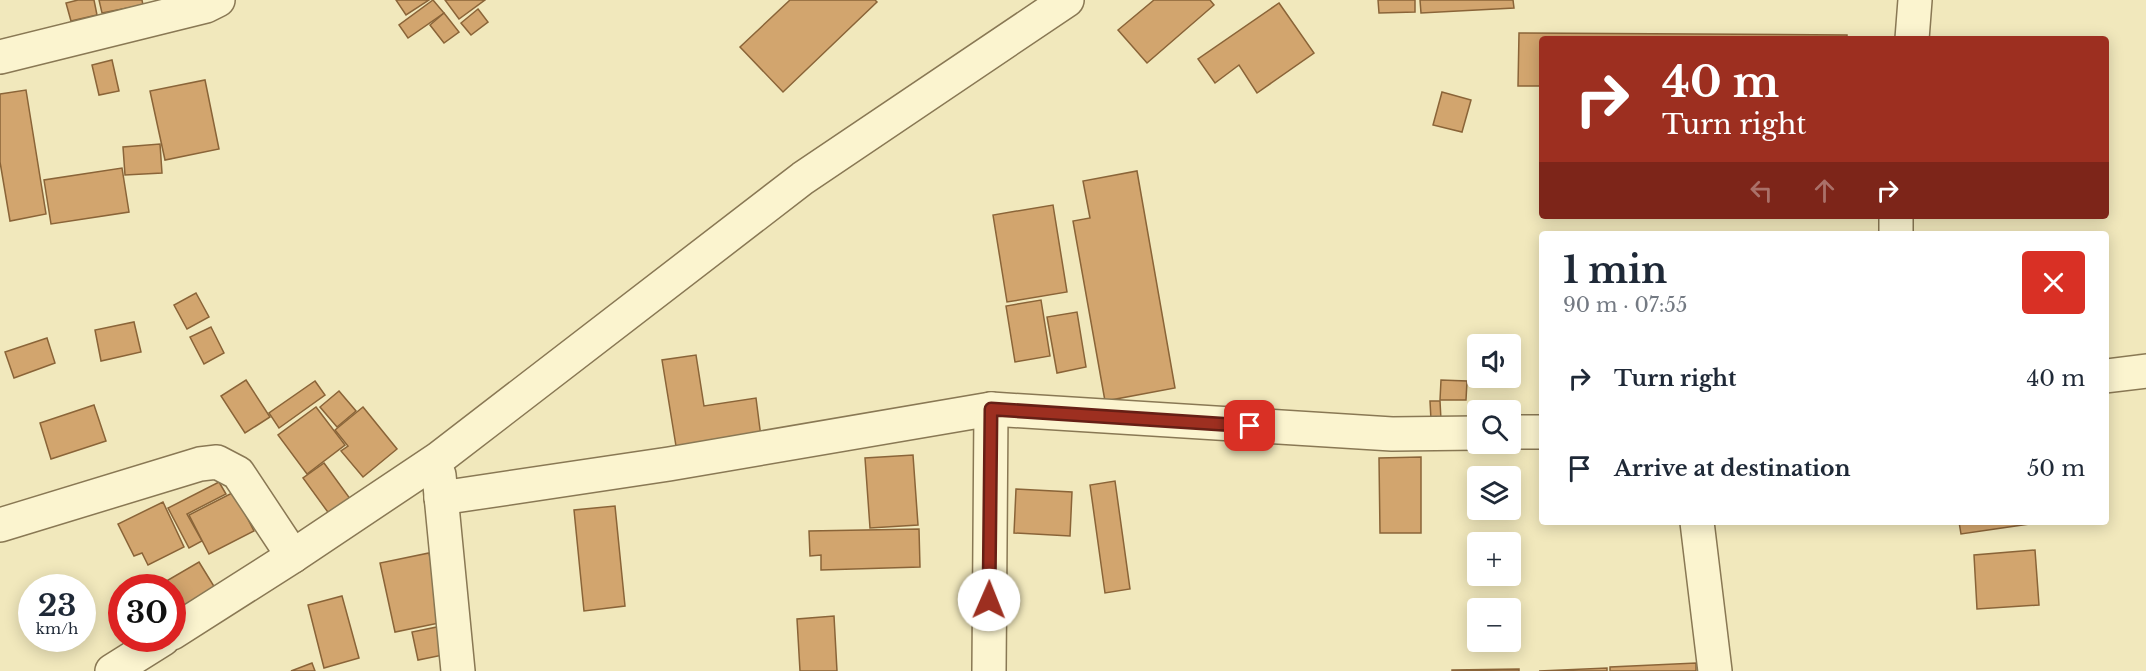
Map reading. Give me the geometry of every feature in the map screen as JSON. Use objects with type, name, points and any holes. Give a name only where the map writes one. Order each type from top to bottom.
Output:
[{"type":"street","points":[[186,624],[438,459],[803,178],[1067,0]]},
{"type":"street","points":[[1912,36],[1915,0]]},
{"type":"street","points":[[0,57],[209,2]]},
{"type":"street","points":[[2109,376],[2146,371]]},
{"type":"street","points":[[441,498],[669,464],[991,409],[1392,435],[1467,433]]},
{"type":"street","points":[[989,671],[991,409]]},
{"type":"street","points":[[1521,432],[1539,432]]},
{"type":"street","points":[[438,459],[458,671]]},
{"type":"street","points":[[0,525],[200,464],[217,462],[238,473],[293,556]]},
{"type":"street","points":[[1697,525],[1715,671]]},
{"type":"street","points":[[112,671],[142,652]]},
{"type":"building","points":[[94,0],[97,15],[71,21],[66,3]]},
{"type":"building","points":[[99,0],[142,0],[143,5],[102,13]]},
{"type":"building","points":[[396,0],[429,0],[406,15]]},
{"type":"building","points":[[433,0],[444,13],[408,38],[399,25]]},
{"type":"building","points":[[445,0],[485,0],[459,19]]},
{"type":"building","points":[[790,0],[875,0],[877,2],[783,92],[740,47]]},
{"type":"building","points":[[1154,0],[1210,0],[1214,5],[1147,63],[1118,30]]},
{"type":"building","points":[[1378,0],[1415,0],[1415,12],[1379,13]]},
{"type":"building","points":[[1420,0],[1513,0],[1514,8],[1421,13]]},
{"type":"building","points":[[1279,3],[1314,53],[1257,93],[1239,65],[1215,83],[1198,59]]},
{"type":"building","points":[[478,9],[488,22],[471,35],[461,23]]},
{"type":"building","points":[[444,13],[459,32],[444,43],[430,25]]},
{"type":"building","points":[[1519,33],[1847,35],[1539,36],[1539,86],[1518,86]]},
{"type":"building","points":[[112,60],[119,91],[99,95],[92,65]]},
{"type":"building","points":[[205,80],[219,149],[165,160],[150,91]]},
{"type":"building","points":[[26,90],[46,214],[10,221],[0,162],[0,94]]},
{"type":"building","points":[[1442,92],[1471,100],[1462,132],[1433,125]]},
{"type":"building","points":[[160,144],[162,173],[125,175],[123,147]]},
{"type":"building","points":[[122,168],[129,212],[51,224],[44,180]]},
{"type":"building","points":[[1137,171],[1175,388],[1105,401],[1073,221],[1090,218],[1083,181]]},
{"type":"building","points":[[1053,205],[1067,292],[1007,302],[993,215]]},
{"type":"building","points":[[196,293],[209,317],[187,329],[174,305]]},
{"type":"building","points":[[1041,300],[1050,356],[1015,362],[1006,306]]},
{"type":"building","points":[[1077,312],[1086,367],[1057,373],[1047,317]]},
{"type":"building","points":[[134,322],[141,352],[101,361],[95,330]]},
{"type":"building","points":[[211,327],[224,353],[204,364],[190,337]]},
{"type":"building","points":[[47,338],[55,363],[14,378],[5,352]]},
{"type":"building","points":[[696,355],[704,406],[756,398],[761,437],[676,446],[662,360]]},
{"type":"building","points":[[246,380],[270,417],[245,433],[221,396]]},
{"type":"building","points":[[1441,380],[1467,381],[1466,400],[1440,400]]},
{"type":"building","points":[[315,381],[325,395],[279,428],[269,413]]},
{"type":"building","points":[[339,391],[356,411],[337,427],[320,407]]},
{"type":"building","points":[[1430,401],[1440,401],[1441,420],[1431,420]]},
{"type":"building","points":[[94,405],[106,441],[51,459],[40,423]]},
{"type":"building","points":[[316,407],[345,445],[307,474],[278,435]]},
{"type":"building","points":[[363,407],[397,449],[363,477],[341,451],[348,446],[335,430]]},
{"type":"building","points":[[913,455],[918,525],[870,528],[865,458]]},
{"type":"building","points":[[1421,457],[1421,533],[1380,533],[1379,458]]},
{"type":"building","points":[[324,463],[351,500],[330,515],[303,478]]},
{"type":"building","points":[[1115,481],[1130,589],[1105,593],[1090,485]]},
{"type":"building","points":[[219,482],[226,494],[187,514],[202,541],[189,548],[168,508]]},
{"type":"building","points":[[1016,489],[1072,492],[1070,536],[1014,533]]},
{"type":"building","points":[[234,492],[254,531],[209,554],[189,515]]},
{"type":"building","points":[[163,502],[184,547],[148,565],[142,553],[134,556],[118,524]]},
{"type":"building","points":[[615,506],[625,606],[584,611],[574,510]]},
{"type":"building","points":[[1960,525],[2022,525],[1961,534]]},
{"type":"building","points":[[919,529],[920,567],[821,570],[821,555],[810,556],[809,531]]},
{"type":"building","points":[[2035,550],[2039,605],[1977,609],[1974,555]]},
{"type":"building","points":[[429,553],[444,622],[395,632],[380,563]]},
{"type":"building","points":[[199,562],[215,588],[186,604],[186,574],[178,574]]},
{"type":"building","points":[[342,596],[359,658],[324,668],[308,605]]},
{"type":"building","points":[[834,616],[837,671],[800,671],[797,619]]},
{"type":"building","points":[[437,627],[443,655],[418,660],[412,632]]},
{"type":"building","points":[[312,663],[315,671],[291,671]]},
{"type":"building","points":[[1696,663],[1696,671],[1610,671],[1610,667]]},
{"type":"building","points":[[1607,668],[1607,671],[1539,671]]},
{"type":"building","points":[[1519,669],[1519,671],[1452,671],[1452,670]]},
{"type":"route","points":[[989,600],[991,409],[1250,426]]}]
